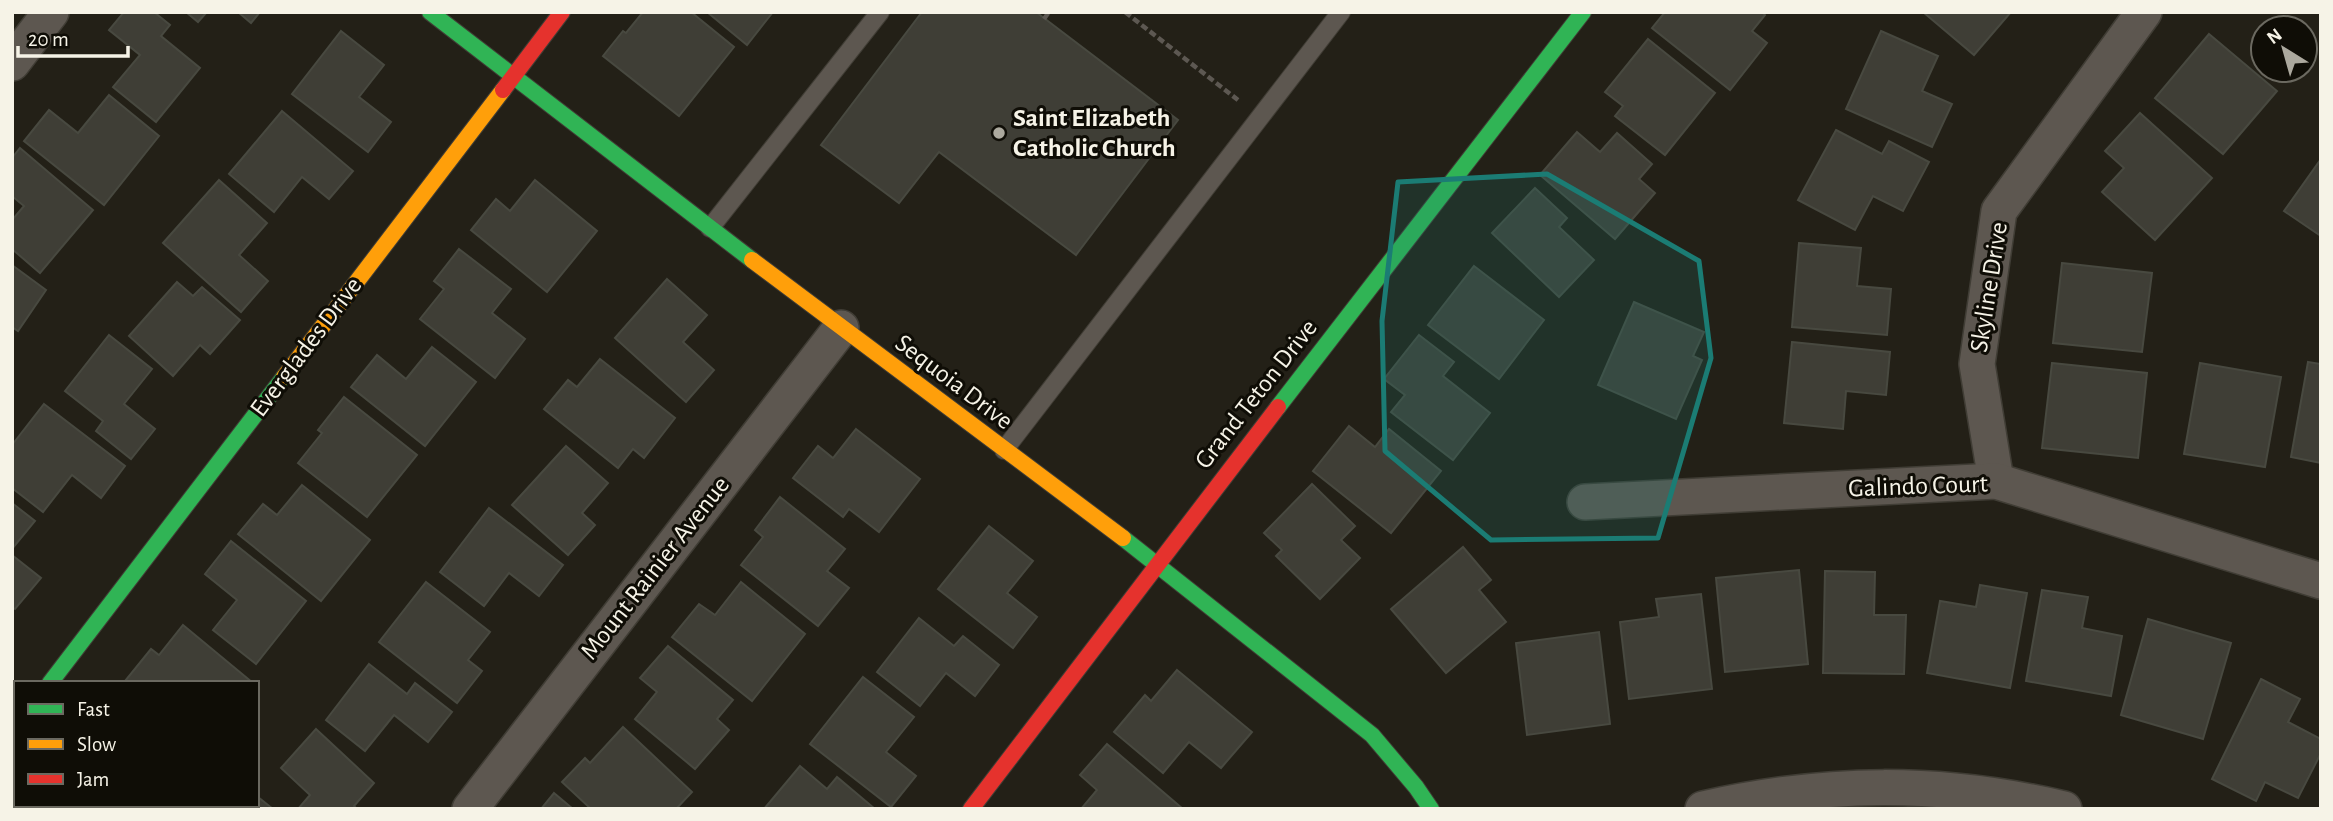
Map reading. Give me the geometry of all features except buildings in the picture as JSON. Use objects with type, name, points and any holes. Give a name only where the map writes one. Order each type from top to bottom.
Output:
[{"type":"street","points":[[12,63],[51,12]]},
{"type":"street","name":"Sequoia Drive","points":[[430,12],[841,328],[1157,563],[1372,735],[1431,809]]},
{"type":"street","name":"Everglades Drive","points":[[52,681],[562,12]]},
{"type":"street","name":"Grand Teton Drive","points":[[971,809],[1157,563],[1583,12]]},
{"type":"street","name":"Skyline Drive","points":[[1996,481],[1977,364],[1999,211],[2144,12]]},
{"type":"street","name":"Mount Rainier Avenue","points":[[470,809],[841,328]]},
{"type":"street","name":"Galindo Court","points":[[1585,502],[1996,481],[2321,581]]},
{"type":"street","points":[[1703,809],[1758,796],[1843,787],[1909,787],[1974,792],[2064,809]]},
{"type":"lane","points":[[710,228],[880,12]]},
{"type":"lane","points":[[1004,450],[1341,12]]},
{"type":"path","points":[[1044,19],[1049,12]]},
{"type":"path","points":[[1125,12],[1245,105]]},
{"type":"highlighted area","points":[[1547,174],[1699,261],[1711,358],[1658,538],[1491,540],[1385,451],[1382,321],[1398,182]]},
{"type":"traffic: fast","points":[[430,12],[752,260]]},
{"type":"traffic: fast","points":[[1278,407],[1583,12]]},
{"type":"traffic: fast","points":[[52,681],[284,377]]},
{"type":"traffic: fast","points":[[1123,538],[1372,735],[1431,809]]},
{"type":"traffic: slow","points":[[284,377],[503,90]]},
{"type":"traffic: slow","points":[[752,260],[1123,538]]},
{"type":"traffic: jam","points":[[503,90],[562,12]]},
{"type":"traffic: jam","points":[[971,809],[1278,407]]},
{"type":"place","name":"Saint Elizabeth Catholic Church","points":[[999,133]]}]
